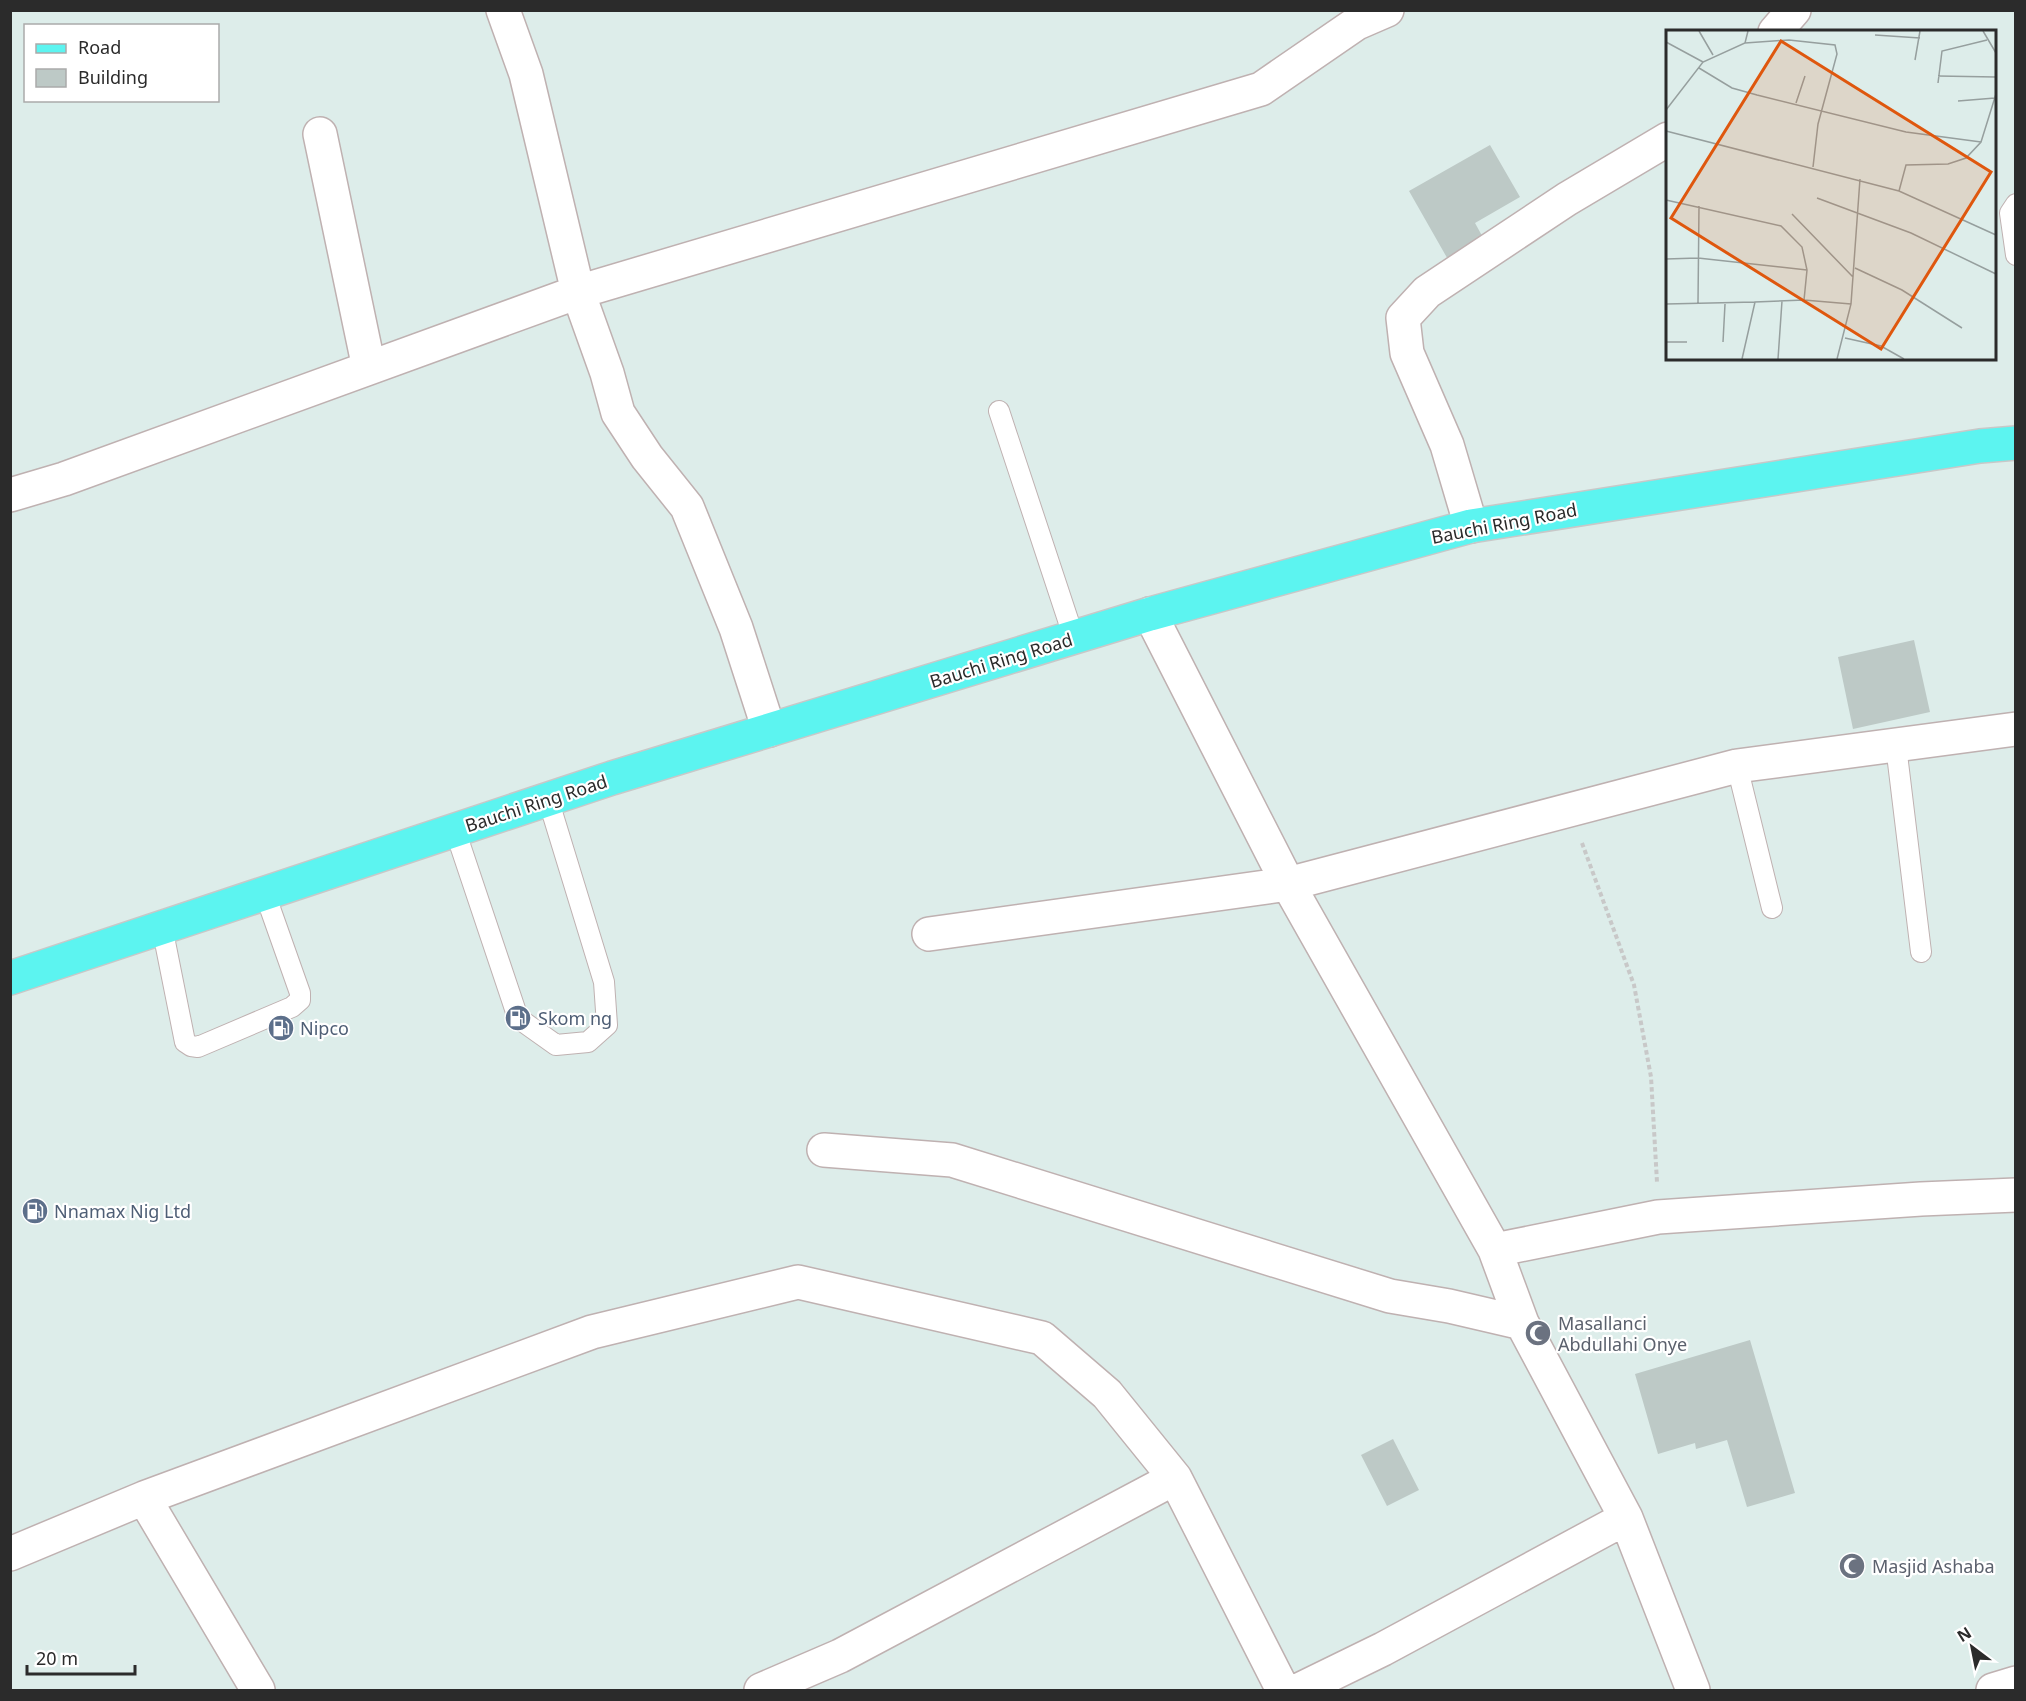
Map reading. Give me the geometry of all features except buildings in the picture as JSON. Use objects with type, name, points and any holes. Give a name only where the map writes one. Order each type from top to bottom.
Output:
[{"type":"main road","name":"Bauchi Ring Road","points":[[10,978],[548,799],[769,730],[1150,614],[1471,526],[1980,446],[2016,443]]},
{"type":"street","points":[[503,10],[526,74],[578,292],[607,373],[618,412],[647,457],[687,507],[736,628],[769,730]]},
{"type":"street","points":[[10,495],[64,479],[578,292],[1261,89],[1357,23],[1387,10]]},
{"type":"street","points":[[1777,30],[1794,10]]},
{"type":"street","points":[[320,134],[369,368]]},
{"type":"street","points":[[1471,526],[1447,445],[1407,353],[1403,318],[1426,292],[1567,199],[1666,140]]},
{"type":"street","points":[[1150,614],[1288,884],[1495,1250],[1522,1323],[1626,1518],[1693,1690]]},
{"type":"street","points":[[929,934],[1288,884],[1737,766],[2016,729]]},
{"type":"street","points":[[824,1150],[952,1160],[1390,1296],[1449,1306],[1522,1323]]},
{"type":"street","points":[[1495,1250],[1658,1217],[1921,1199],[2016,1196]]},
{"type":"street","points":[[10,1554],[144,1498],[592,1332],[798,1282],[1042,1338],[1107,1394],[1175,1478],[1283,1690]]},
{"type":"street","points":[[761,1690],[840,1656],[1175,1478]]},
{"type":"street","points":[[144,1498],[258,1690]]},
{"type":"street","points":[[1299,1690],[1383,1649],[1626,1518]]},
{"type":"street","points":[[1993,1690],[2016,1683]]},
{"type":"lane","points":[[2016,204],[2010,213],[2016,255]]},
{"type":"lane","points":[[999,411],[1074,638]]},
{"type":"lane","points":[[1896,746],[1921,952]]},
{"type":"lane","points":[[1737,766],[1772,908]]},
{"type":"lane","points":[[455,830],[518,1017],[556,1045],[588,1042],[607,1025],[604,982],[548,799]]},
{"type":"lane","points":[[162,927],[185,1042],[198,1047],[292,1007],[300,1000],[300,993],[265,894]]},
{"type":"path","points":[[1569,809],[1634,985],[1652,1077],[1658,1217]]},
{"type":"place","name":"Skom ng","points":[[518,1018]]},
{"type":"place","name":"Nipco","points":[[281,1028]]},
{"type":"place","name":"Nnamax Nig Ltd","points":[[35,1211]]},
{"type":"place","name":"Masallanci Abdullahi Onye","points":[[1538,1333]]},
{"type":"place","name":"Masjid Ashaba","points":[[1852,1566]]}]
